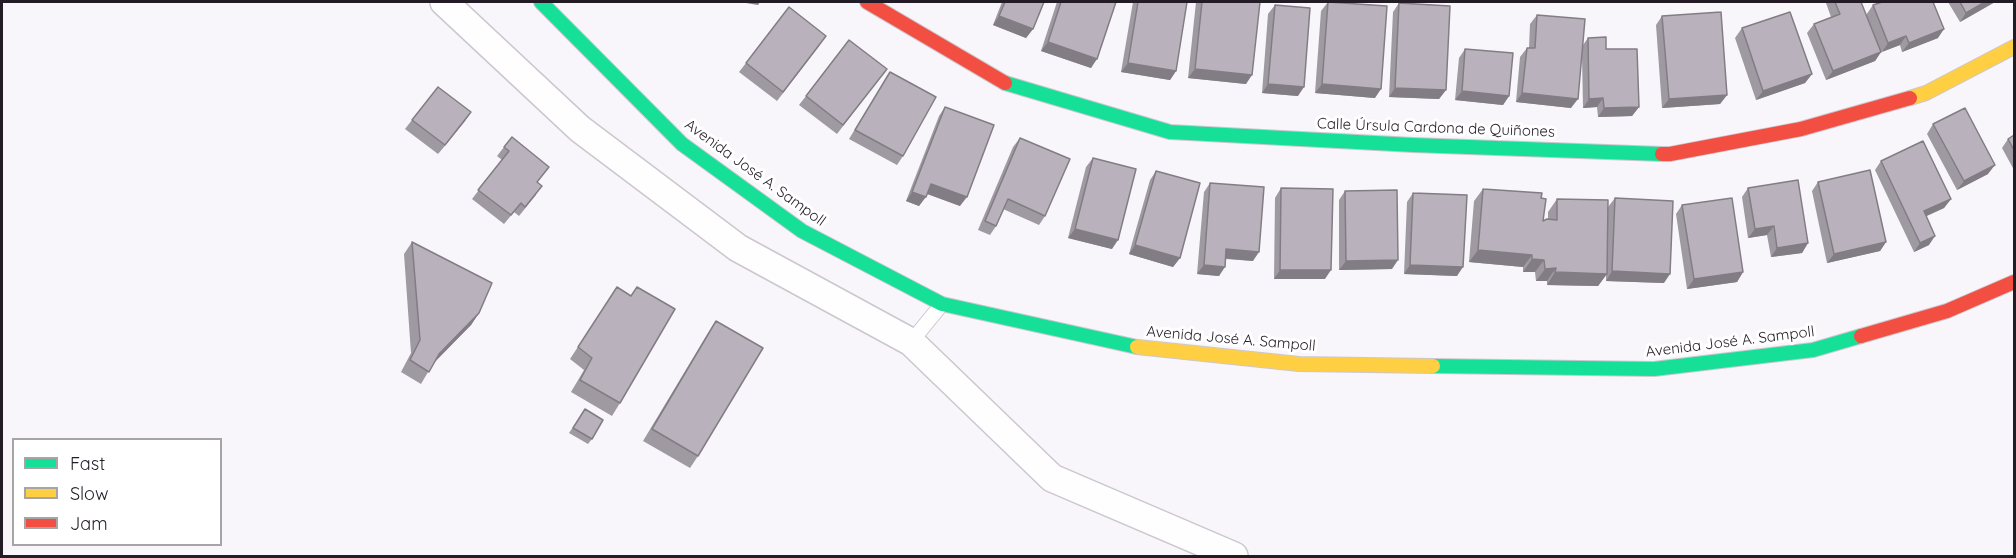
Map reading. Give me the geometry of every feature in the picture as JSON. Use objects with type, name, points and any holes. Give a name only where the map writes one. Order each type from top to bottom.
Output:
[{"type":"street","points":[[444,2],[580,129],[738,248],[911,342],[1052,478],[1234,556]]},
{"type":"street","name":"Avenida José A. Sampoll","points":[[541,2],[682,144],[802,231],[942,304],[1128,346],[1288,363],[1654,369],[1814,350],[1947,311],[2014,282]]},
{"type":"street","name":"Calle Úrsula Cardona de Quiñones","points":[[867,2],[1003,82],[1170,132],[1413,145],[1670,153],[1801,129],[1926,93],[2014,47]]},
{"type":"lane","points":[[911,342],[942,304]]},
{"type":"building","points":[[1005,2],[1044,2],[1033,29],[999,16]]},
{"type":"building","points":[[1061,2],[1116,2],[1097,59],[1048,42]]},
{"type":"building","points":[[1138,2],[1187,2],[1176,71],[1128,63]]},
{"type":"building","points":[[1202,2],[1260,2],[1252,75],[1195,69]]},
{"type":"building","points":[[1328,2],[1387,6],[1381,89],[1322,84]]},
{"type":"building","points":[[1835,2],[1861,2],[1881,52],[1833,71],[1814,24],[1840,14]]},
{"type":"building","points":[[1882,2],[1933,2],[1944,29],[1909,43],[1906,36],[1888,43],[1873,5]]},
{"type":"building","points":[[1960,2],[1985,2],[1966,13]]},
{"type":"building","points":[[1399,3],[1450,6],[1446,90],[1395,88]]},
{"type":"building","points":[[1275,5],[1310,8],[1304,87],[1268,84]]},
{"type":"building","points":[[789,7],[826,36],[783,92],[746,63]]},
{"type":"building","points":[[1721,12],[1727,95],[1669,99],[1662,16]]},
{"type":"building","points":[[1790,12],[1812,74],[1763,91],[1742,28]]},
{"type":"building","points":[[1537,15],[1585,19],[1578,99],[1522,93],[1527,48],[1535,48]]},
{"type":"building","points":[[1606,37],[1606,49],[1637,49],[1639,107],[1604,108],[1603,98],[1589,99],[1588,38]]},
{"type":"building","points":[[849,40],[887,69],[843,125],[806,96]]},
{"type":"building","points":[[1465,49],[1513,53],[1509,96],[1462,91]]},
{"type":"building","points":[[890,72],[936,97],[903,156],[855,130]]},
{"type":"building","points":[[438,87],[471,112],[445,145],[412,120]]},
{"type":"building","points":[[945,107],[994,125],[967,197],[931,184],[926,197],[912,192]]},
{"type":"building","points":[[1965,108],[1995,165],[1964,181],[1933,124]]},
{"type":"building","points":[[2014,135],[2014,150],[2008,139]]},
{"type":"building","points":[[512,137],[549,167],[537,182],[542,186],[525,207],[521,203],[511,215],[478,190],[509,151],[504,147]]},
{"type":"building","points":[[1020,138],[1070,159],[1045,216],[1008,199],[996,226],[985,221]]},
{"type":"building","points":[[1923,141],[1951,199],[1924,211],[1935,236],[1920,243],[1881,161]]},
{"type":"building","points":[[1093,158],[1136,169],[1118,240],[1075,229]]},
{"type":"building","points":[[1870,170],[1886,242],[1834,254],[1818,182]]},
{"type":"building","points":[[1156,171],[1200,183],[1180,258],[1135,245]]},
{"type":"building","points":[[1798,180],[1808,243],[1777,248],[1774,226],[1755,229],[1748,188]]},
{"type":"building","points":[[1210,183],[1264,187],[1259,252],[1226,249],[1225,267],[1204,265]]},
{"type":"building","points":[[1281,188],[1333,189],[1331,270],[1280,270]]},
{"type":"building","points":[[1483,189],[1542,193],[1541,198],[1546,199],[1543,221],[1557,220],[1557,199],[1608,200],[1607,274],[1555,272],[1556,268],[1545,269],[1544,260],[1532,259],[1532,255],[1478,250]]},
{"type":"building","points":[[1397,190],[1398,260],[1346,261],[1345,191]]},
{"type":"building","points":[[1413,193],[1467,195],[1463,267],[1410,265]]},
{"type":"building","points":[[1615,198],[1673,201],[1670,274],[1612,271]]},
{"type":"building","points":[[1732,198],[1743,272],[1694,279],[1682,205]]},
{"type":"building","points":[[412,242],[492,283],[479,313],[439,354],[429,372],[410,360],[420,340]]},
{"type":"building","points":[[617,287],[631,296],[637,287],[675,309],[620,403],[580,380],[592,358],[578,347]]},
{"type":"building","points":[[716,321],[763,348],[698,456],[652,429]]},
{"type":"building","points":[[585,409],[603,420],[592,439],[573,428]]},
{"type":"traffic: fast","points":[[541,2],[682,144],[802,231],[942,304],[1137,347]]},
{"type":"traffic: fast","points":[[1005,83],[1170,132],[1413,145],[1662,154]]},
{"type":"traffic: fast","points":[[1433,366],[1654,369],[1813,350],[1861,336]]},
{"type":"traffic: slow","points":[[1910,98],[1926,93],[2014,47]]},
{"type":"traffic: slow","points":[[1137,347],[1299,364],[1433,366]]},
{"type":"traffic: jam","points":[[867,2],[1005,83]]},
{"type":"traffic: jam","points":[[1662,154],[1801,129],[1910,98]]},
{"type":"traffic: jam","points":[[1861,336],[1947,311],[2014,282]]}]
